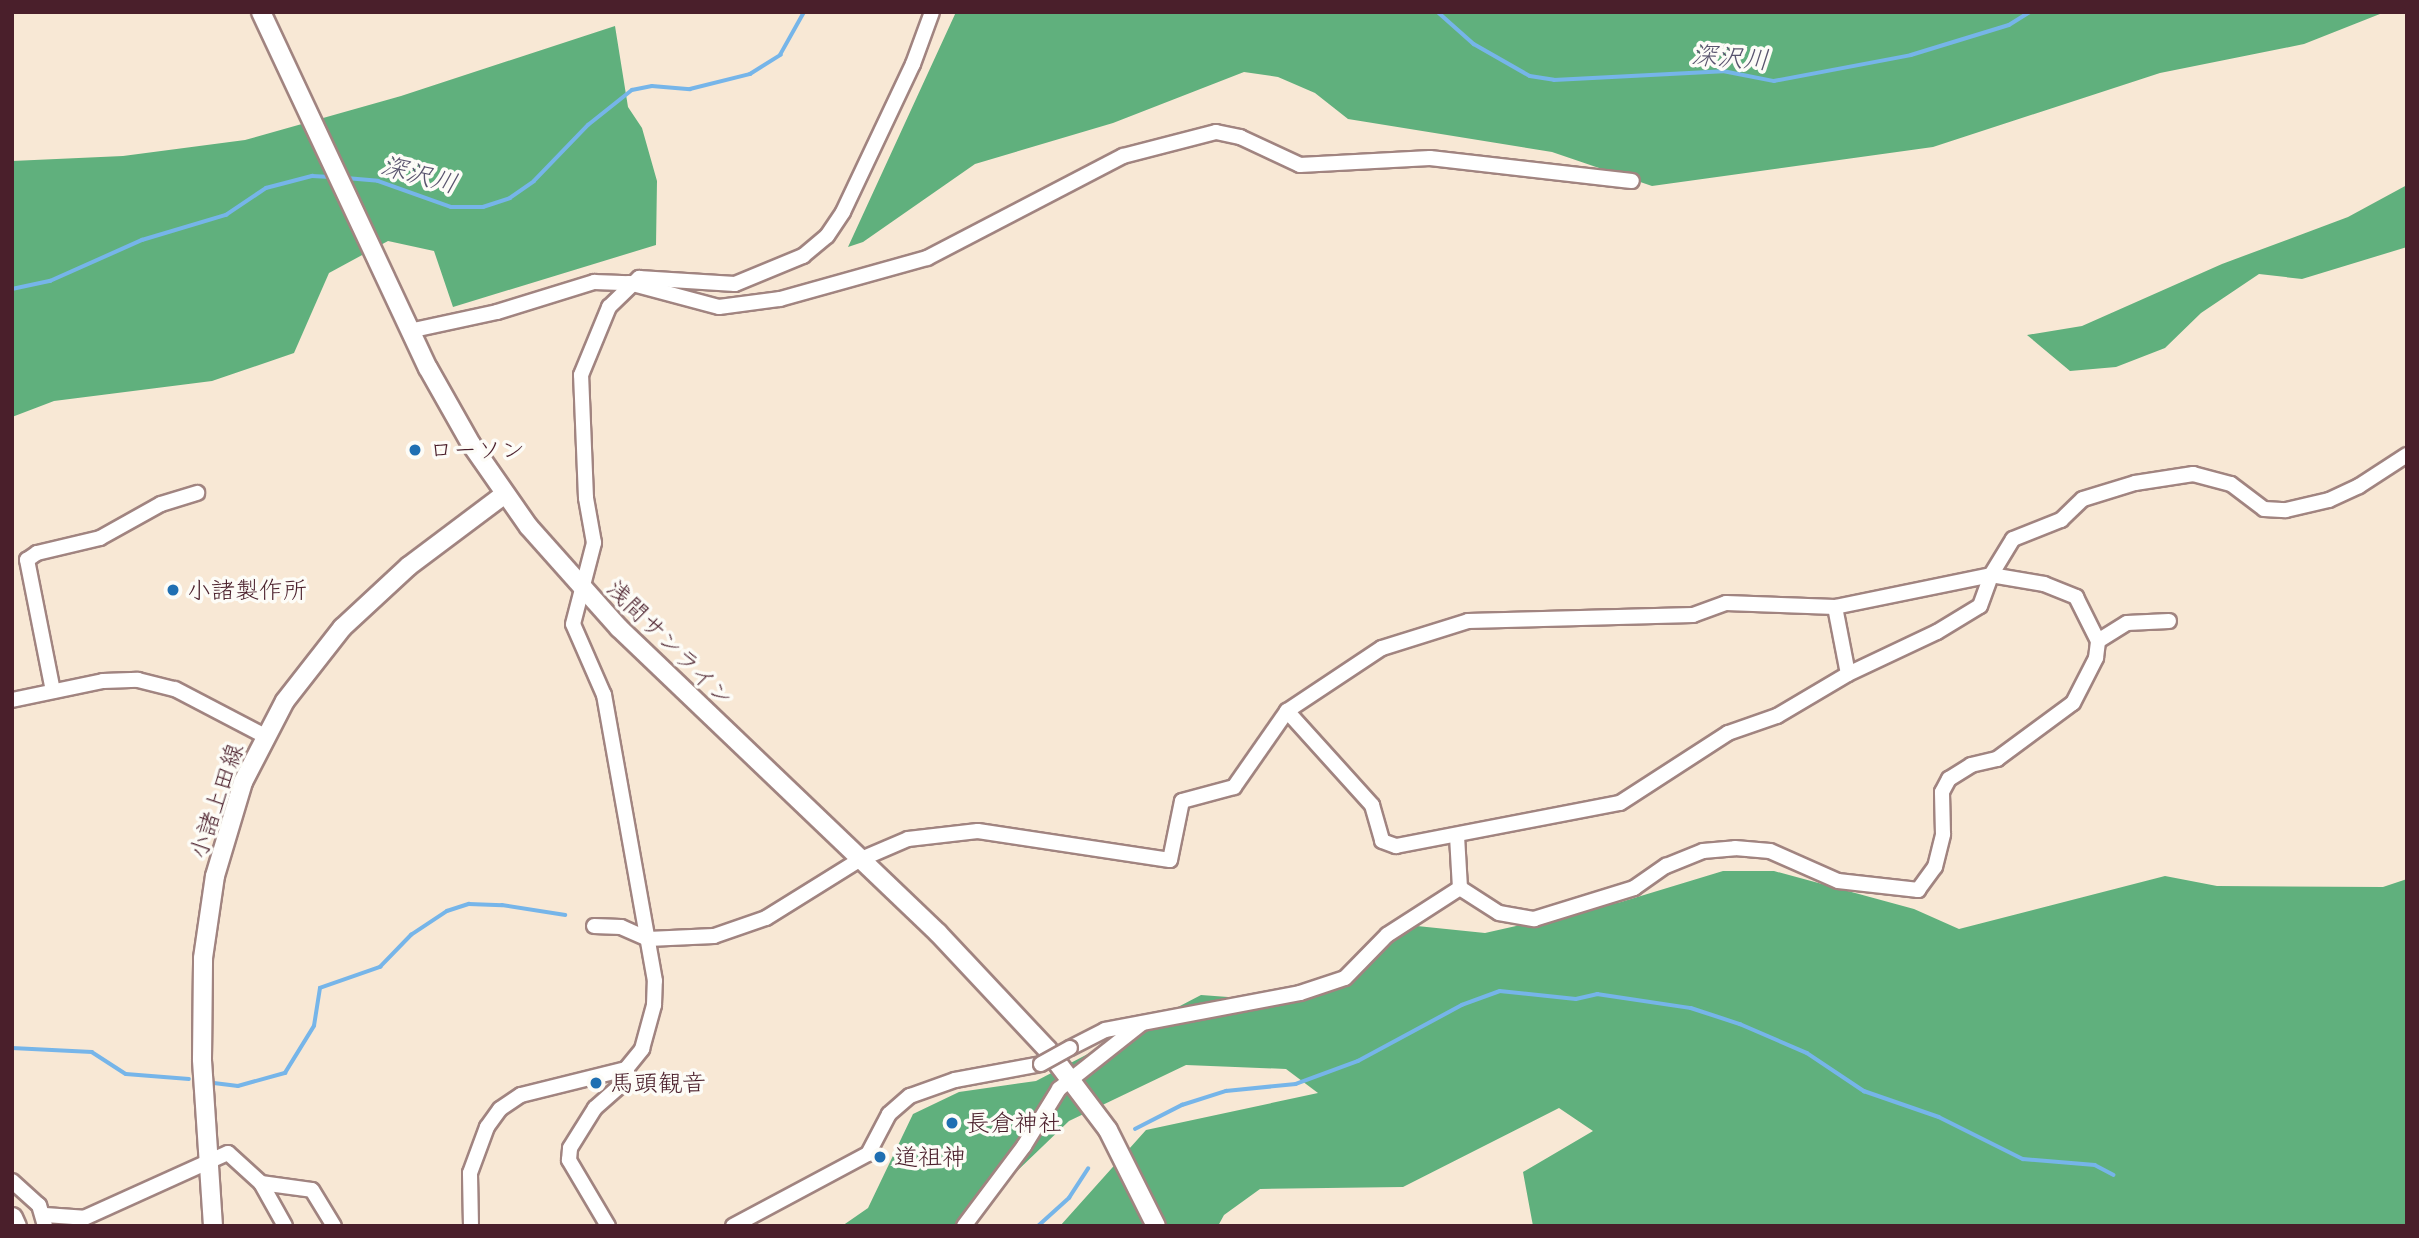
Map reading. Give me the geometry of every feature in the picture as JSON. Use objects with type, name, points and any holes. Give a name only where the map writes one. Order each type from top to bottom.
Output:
[{"type":"highway","points":[[12,1217],[16,1226]]},
{"type":"main road","name":"浅間サンライン","points":[[261,12],[400,314],[446,403],[505,494],[581,589],[859,860],[938,933],[1071,1076],[1108,1130],[1156,1226]]},
{"type":"main road","name":"小諸上田線","points":[[213,1226],[207,1159],[201,1002],[207,917],[234,808],[265,736],[302,677],[360,609],[409,566],[505,494]]},
{"type":"street","points":[[471,1226],[470,1173],[487,1127],[500,1110],[522,1095],[626,1069],[642,1049],[654,1005],[655,981],[604,695],[575,637],[573,624],[594,543],[586,498],[581,375],[609,307],[629,284],[639,278],[665,277],[735,284],[803,256],[827,236],[913,64],[932,12]]},
{"type":"street","points":[[409,331],[496,312],[594,282],[629,284],[719,307],[780,299],[889,271],[927,258],[1123,156],[1216,132],[1240,137],[1300,165],[1430,158],[1632,181]]},
{"type":"street","points":[[1287,711],[1372,805],[1382,841],[1396,846],[1457,836],[1519,820],[1620,803],[1728,733],[1777,716],[1848,674],[1937,632],[1980,606],[1990,575],[2013,539],[2061,520],[2083,499],[2193,474],[2231,484],[2264,509],[2286,510],[2329,500],[2359,486],[2407,454]]},
{"type":"street","points":[[53,691],[27,560],[37,553],[100,538],[161,504],[197,494]]},
{"type":"street","points":[[594,926],[621,927],[648,939],[714,936],[744,928],[859,860],[908,839],[978,831],[1170,860],[1182,801],[1234,787],[1287,711],[1382,648],[1468,621],[1693,614],[1726,603],[1835,607],[1990,575],[2044,584],[2076,597],[2098,640],[2096,657],[2073,703],[1997,759],[1971,765],[1949,779],[1942,792],[1943,834],[1935,867],[1918,890],[1838,881],[1770,851],[1735,848],[1703,852],[1666,866],[1634,888],[1534,919],[1499,914],[1460,888]]},
{"type":"street","points":[[1835,607],[1848,674]]},
{"type":"street","points":[[2098,640],[2127,623],[2169,621]]},
{"type":"street","points":[[12,700],[113,680],[156,683],[196,698],[265,736]]},
{"type":"street","points":[[1457,836],[1460,888]]},
{"type":"street","points":[[733,1226],[868,1154],[889,1114],[910,1096],[955,1080],[1041,1064],[1105,1030],[1300,993],[1345,978],[1387,934],[1460,888]]},
{"type":"street","points":[[964,1226],[1071,1076],[1143,1023]]},
{"type":"street","points":[[608,1226],[569,1160],[570,1148],[595,1108],[629,1078],[626,1069]]},
{"type":"street","points":[[12,1181],[32,1196],[45,1220],[84,1218],[207,1159],[228,1153],[261,1183],[285,1226]]},
{"type":"street","points":[[261,1183],[312,1190],[334,1226]]},
{"type":"green space","points":[[956,12],[2385,12],[2304,44],[2160,73],[1933,147],[1652,186],[1552,152],[1348,119],[1315,93],[1278,77],[1244,72],[1113,123],[975,164],[863,242],[848,247]]},
{"type":"green space","points":[[615,26],[628,107],[642,128],[657,181],[656,245],[453,307],[434,251],[388,241],[329,273],[294,353],[212,381],[54,401],[12,417],[12,161],[123,156],[245,140],[401,96]]},
{"type":"green space","points":[[2407,185],[2407,247],[2302,279],[2259,274],[2201,313],[2165,348],[2116,367],[2070,371],[2027,335],[2082,326],[2222,264],[2348,217]]},
{"type":"green space","points":[[1723,871],[1774,871],[1914,909],[1959,929],[2165,876],[2217,886],[2383,887],[2407,879],[2407,1226],[1533,1226],[1523,1172],[1593,1131],[1559,1108],[1403,1187],[1260,1189],[1224,1215],[1218,1226],[1060,1226],[1146,1130],[1318,1093],[1286,1069],[1186,1065],[1069,1121],[960,1226],[842,1226],[868,1208],[913,1114],[959,1092],[1036,1081],[1201,995],[1296,1002],[1417,926],[1485,933],[1621,902]]},
{"type":"waterway","name":"深沢川","points":[[346,178],[378,181],[451,207],[483,207],[510,198],[534,181],[588,125],[632,90],[652,86],[690,89],[750,74],[780,55],[804,12]]},
{"type":"waterway","name":"深沢川","points":[[1438,12],[1474,44],[1530,76],[1554,80],[1723,71],[1774,81],[1911,55],[2009,25],[2030,12]]},
{"type":"waterway","name":"深沢川","points":[[12,289],[50,281],[142,240],[226,215],[266,188],[312,176],[331,177]]},
{"type":"waterway","points":[[214,1083],[238,1086],[285,1073],[314,1026],[320,988],[380,967],[411,935],[447,911],[469,904],[502,905],[565,915]]},
{"type":"waterway","points":[[1135,1129],[1182,1105],[1226,1091],[1296,1084],[1358,1061],[1462,1005],[1500,991],[1576,999],[1597,994],[1691,1008],[1740,1024],[1807,1053],[1864,1091],[1939,1117],[2023,1159],[2095,1165],[2114,1175]]},
{"type":"waterway","points":[[12,1048],[92,1052],[126,1074],[189,1079]]},
{"type":"waterway","points":[[1038,1226],[1069,1198],[1088,1169]]},
{"type":"place","name":"ローソン","points":[[415,450]]},
{"type":"place","name":"小諸製作所","points":[[173,590]]},
{"type":"place","name":"馬頭観音","points":[[596,1083]]},
{"type":"place","name":"長倉神社","points":[[952,1123]]},
{"type":"place","name":"道祖神","points":[[880,1157]]}]
